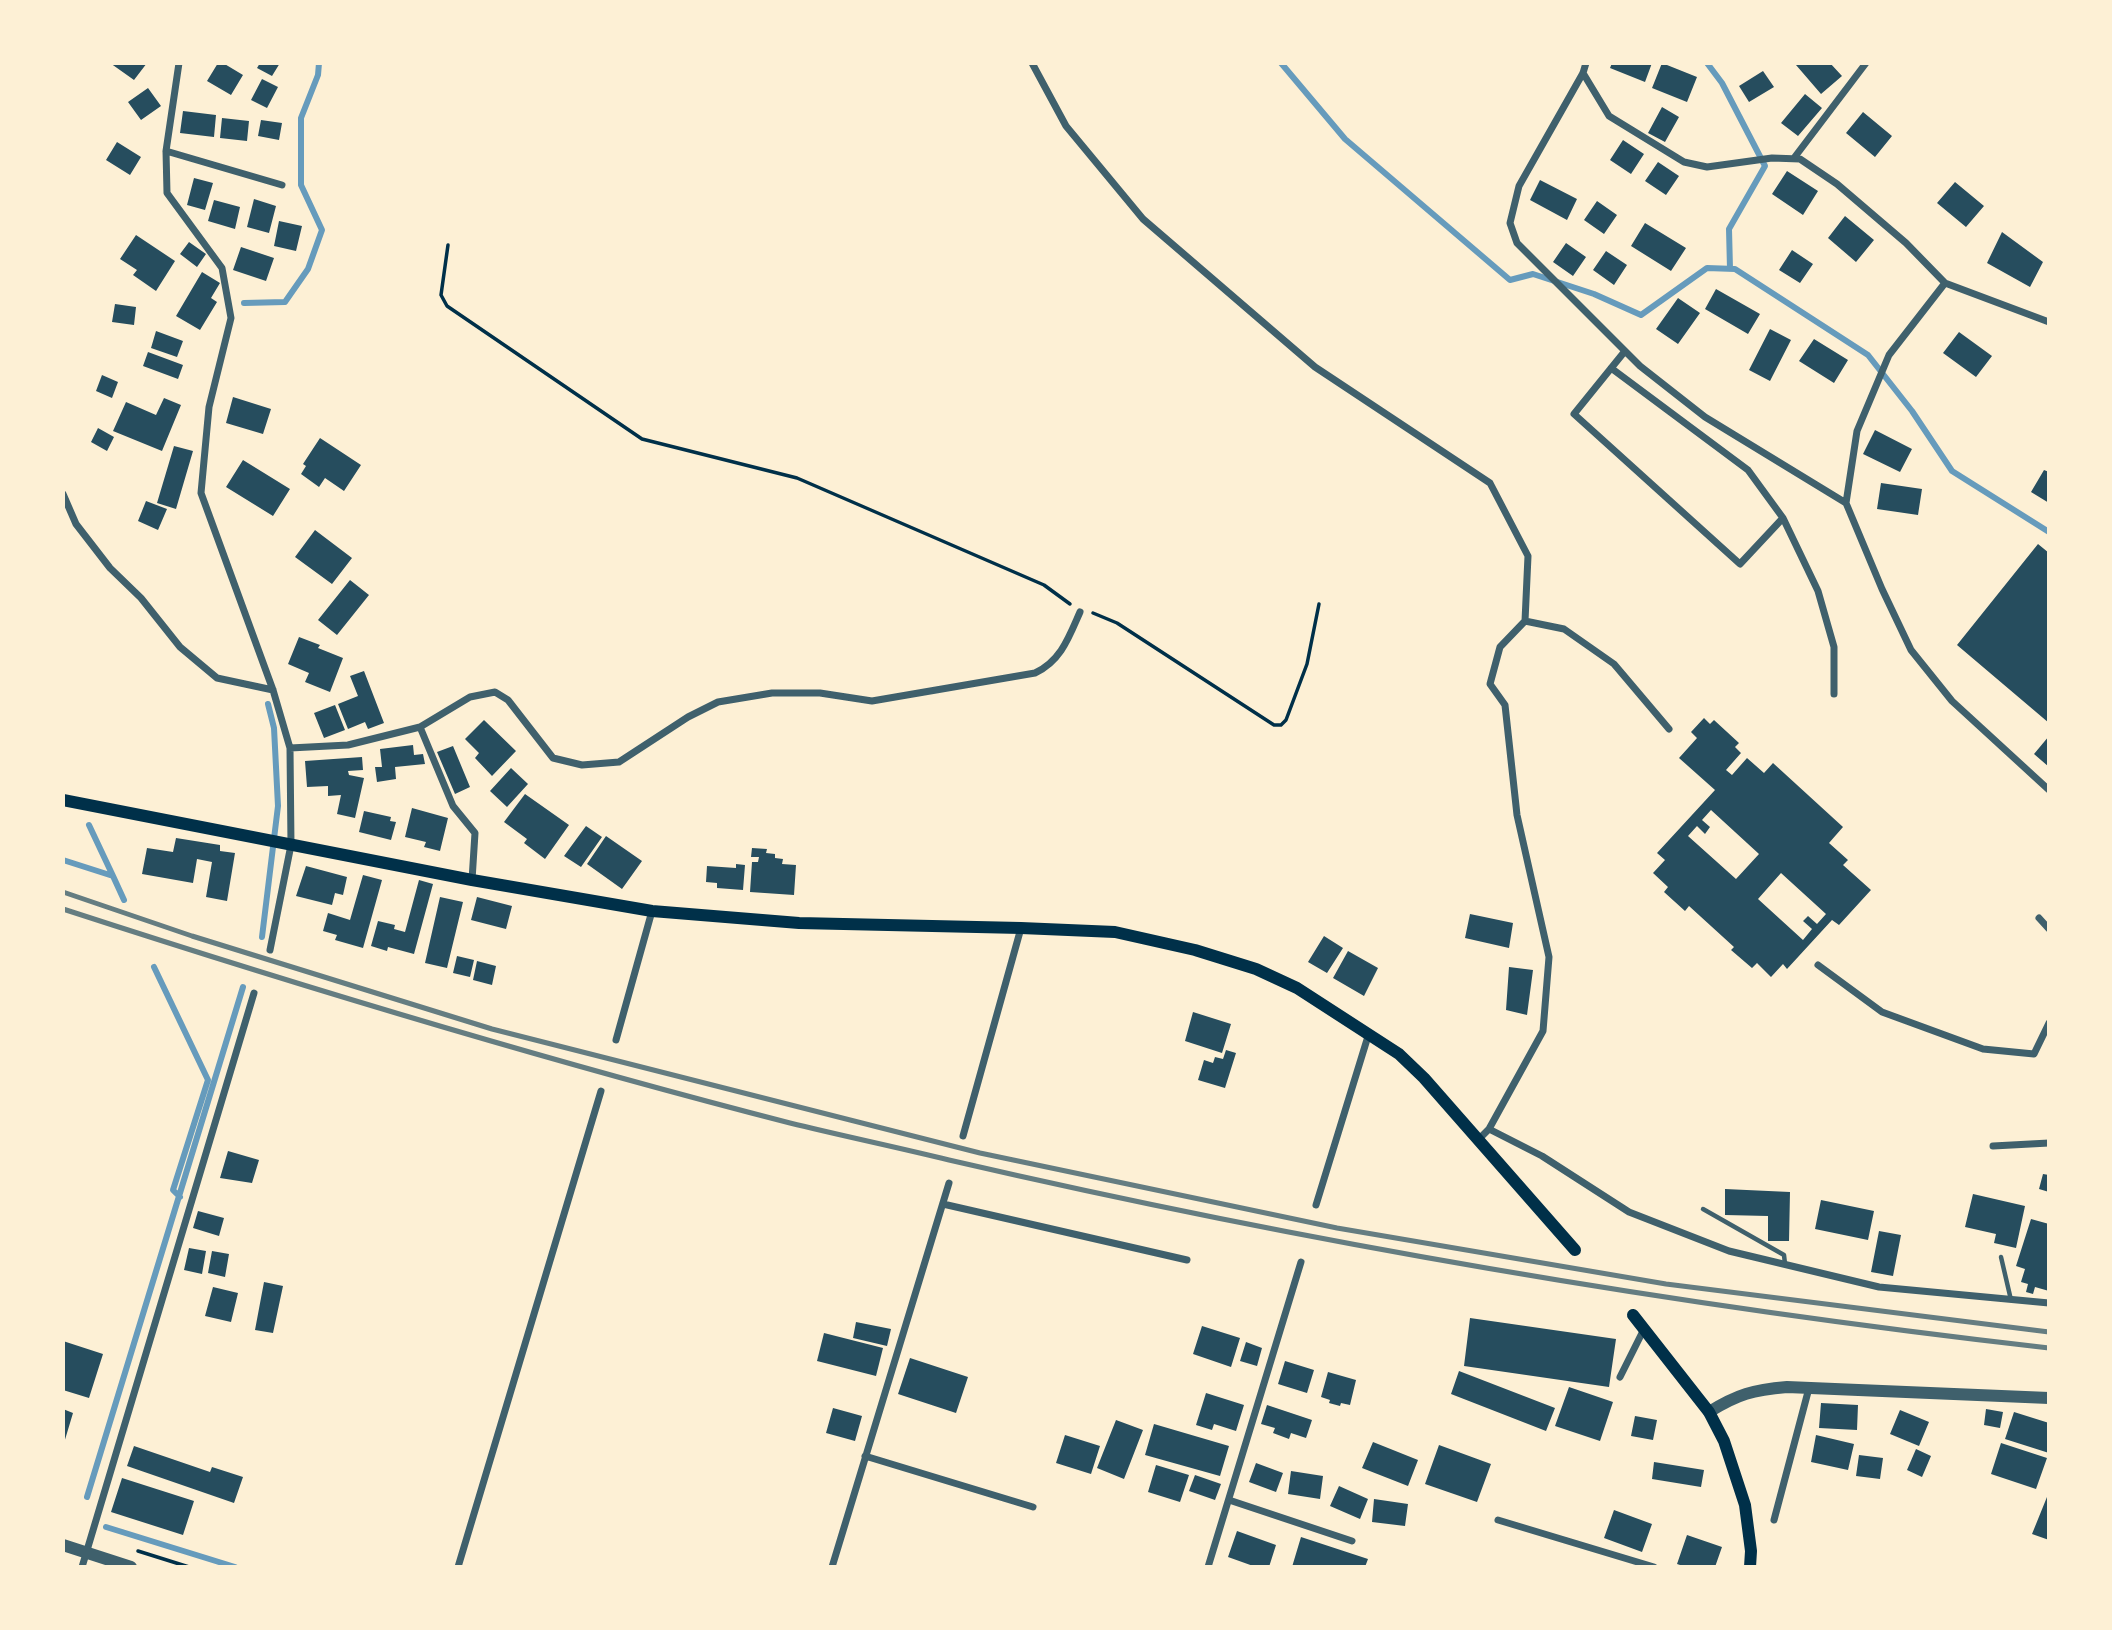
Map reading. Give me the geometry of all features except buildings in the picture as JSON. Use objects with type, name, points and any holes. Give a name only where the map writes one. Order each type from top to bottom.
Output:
[{"type":"main road","points":[[63,800],[472,880],[652,911],[799,923],[1115,932],[1195,950],[1256,969],[1297,988],[1399,1054],[1424,1077],[1575,1250]]},
{"type":"main road","points":[[1633,1315],[1709,1412],[1724,1441],[1745,1505],[1751,1551],[1750,1567]]},
{"type":"street","points":[[179,63],[166,151],[167,193],[222,268],[231,318],[209,407],[201,493],[273,690],[290,748],[291,845],[270,950]]},
{"type":"street","points":[[1032,63],[1066,126],[1143,219],[1315,367],[1490,482],[1528,556],[1525,621],[1500,648],[1490,684],[1505,705],[1517,815],[1549,957],[1543,1031],[1489,1129],[1478,1140]]},
{"type":"street","points":[[1586,63],[1583,73],[1519,186],[1510,223],[1517,243],[1640,366],[1705,417],[1846,503]]},
{"type":"street","points":[[1794,158],[1866,63]]},
{"type":"street","points":[[1583,73],[1609,116],[1684,162],[1707,167],[1772,158],[1800,159],[1838,184],[1906,243],[1945,283],[2049,322]]},
{"type":"street","points":[[166,151],[282,185]]},
{"type":"street","points":[[1945,283],[1888,358],[1857,431],[1846,503],[1882,589],[1912,650],[1952,701],[2049,790]]},
{"type":"street","points":[[1625,351],[1574,414],[1740,564],[1783,518]]},
{"type":"street","points":[[1611,368],[1748,470],[1783,518],[1818,591],[1834,646],[1834,694]]},
{"type":"street","points":[[63,494],[76,524],[110,568],[141,598],[180,647],[217,678],[273,690]]},
{"type":"street","points":[[290,748],[348,745],[420,727],[470,697],[495,692],[508,700],[553,758],[582,765],[619,762],[688,717],[718,702],[772,693],[820,693],[872,701],[1035,673],[1048,667],[1063,649],[1080,612]]},
{"type":"street","points":[[1525,621],[1564,629],[1614,664],[1669,729]]},
{"type":"street","points":[[420,727],[453,806],[475,832],[472,880]]},
{"type":"street","points":[[616,1040],[652,911]]},
{"type":"street","points":[[2039,918],[2049,929]]},
{"type":"street","points":[[963,1136],[1021,928]]},
{"type":"street","points":[[1818,965],[1882,1012],[1983,1048],[2034,1054],[2049,1023]]},
{"type":"street","points":[[82,1567],[254,993]]},
{"type":"street","points":[[1316,1205],[1369,1033]]},
{"type":"street","points":[[458,1567],[601,1091]]},
{"type":"street","points":[[1489,1129],[1542,1156],[1629,1212],[1729,1251],[1879,1287],[2049,1303]]},
{"type":"street","points":[[1993,1146],[2049,1143]]},
{"type":"street","points":[[832,1567],[949,1183]]},
{"type":"street","points":[[943,1203],[1187,1260]]},
{"type":"street","points":[[1208,1567],[1301,1262]]},
{"type":"street","points":[[1620,1377],[1644,1328]]},
{"type":"street","points":[[1709,1412],[1734,1397],[1762,1389],[1787,1387],[2049,1398]]},
{"type":"street","points":[[1774,1520],[1809,1388]]},
{"type":"street","points":[[865,1456],[1033,1507]]},
{"type":"street","points":[[1228,1500],[1353,1541]]},
{"type":"street","points":[[1498,1520],[1654,1567]]},
{"type":"street","points":[[63,1545],[131,1567]]},
{"type":"lane","points":[[1703,1209],[1784,1255],[1785,1264]]},
{"type":"lane","points":[[2001,1257],[2011,1300]]},
{"type":"path","points":[[448,245],[441,295],[447,306],[642,439],[797,478],[1044,585],[1080,612],[1097,614],[1117,623],[1274,725],[1281,725],[1286,720],[1307,664],[1319,604]]},
{"type":"waterway","points":[[244,303],[285,302],[308,269],[322,230],[301,185],[301,118],[318,75],[319,63]]},
{"type":"waterway","points":[[1281,63],[1345,139],[1510,280],[1533,274],[1594,294],[1641,315],[1707,268],[1735,269],[1868,355],[1912,411],[1952,471],[2049,532]]},
{"type":"waterway","points":[[1707,63],[1722,83],[1765,166],[1729,229],[1730,269]]},
{"type":"waterway","points":[[262,937],[278,806],[274,728],[268,704]]},
{"type":"waterway","points":[[89,825],[113,876]]},
{"type":"waterway","points":[[63,860],[113,876],[124,900]]},
{"type":"waterway","points":[[154,967],[208,1080],[173,1190],[180,1197]]},
{"type":"waterway","points":[[87,1497],[243,987]]},
{"type":"waterway","points":[[106,1527],[235,1567]]},
{"type":"railway","points":[[63,892],[192,936],[492,1029],[980,1153],[1337,1228],[1666,1284],[2049,1332]]},
{"type":"railway","points":[[63,909],[334,994],[607,1074],[790,1123],[949,1160],[1222,1219],[1496,1270],[1772,1313],[2049,1348]]}]
